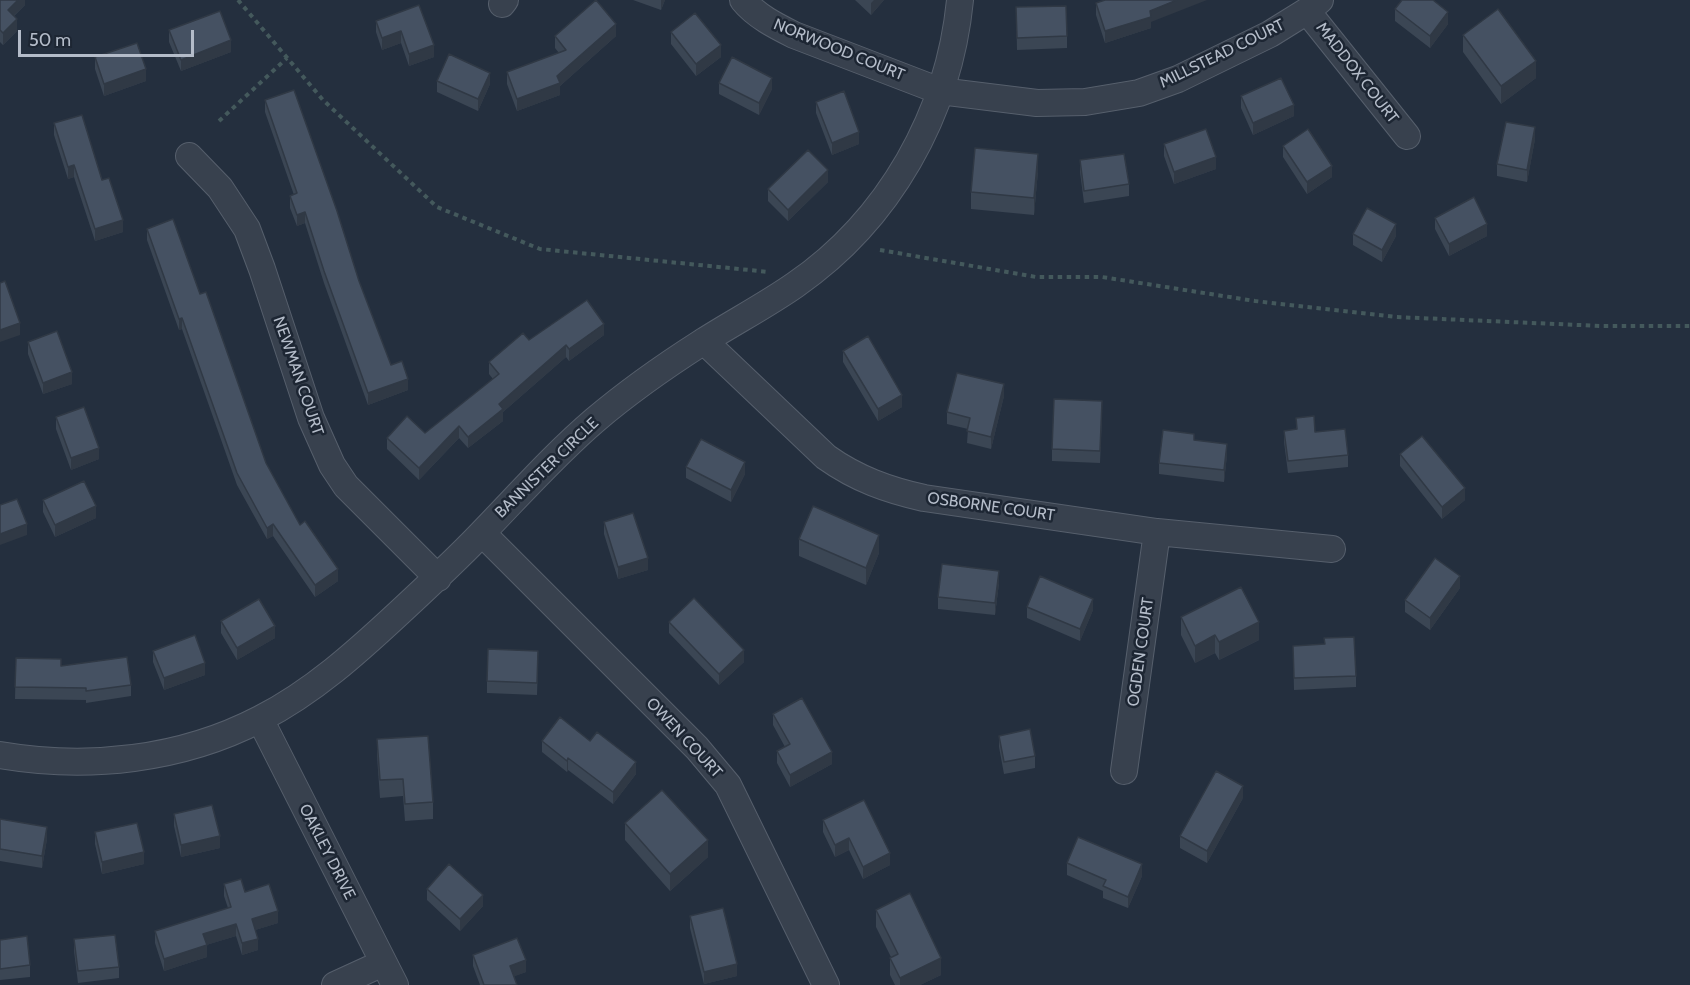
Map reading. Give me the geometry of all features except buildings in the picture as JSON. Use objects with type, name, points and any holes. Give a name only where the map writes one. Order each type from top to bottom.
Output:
[{"type":"street","name":"NORWOOD COURT","points":[[742,0],[775,26],[794,35],[940,91]]},
{"type":"street","name":"BANNISTER CIRCLE","points":[[0,755],[26,760],[93,762],[144,757],[216,738],[260,719],[340,667],[438,578],[517,494],[596,420],[668,365],[704,341],[751,315],[798,283],[836,253],[897,183],[920,142],[940,91],[954,38],[960,0]]},
{"type":"street","name":"MILLSTEAD COURT","points":[[940,91],[1036,104],[1085,102],[1139,93],[1178,79],[1223,58],[1270,34],[1314,5]]},
{"type":"street","name":"MADDOX COURT","points":[[1314,5],[1407,136]]},
{"type":"street","name":"NEWMAN COURT","points":[[189,156],[220,188],[246,229],[262,269],[310,418],[332,465],[346,486],[438,578]]},
{"type":"street","name":"OSBORNE COURT","points":[[704,341],[826,457],[847,472],[889,490],[924,498],[1157,532],[1332,549]]},
{"type":"street","name":"OGDEN COURT","points":[[1125,771],[1157,532]]},
{"type":"street","name":"OWEN COURT","points":[[482,533],[697,748],[728,785],[826,985]]},
{"type":"street","name":"OAKLEY DRIVE","points":[[260,719],[389,974]]},
{"type":"street","points":[[334,985],[389,974]]},
{"type":"path","points":[[238,0],[323,99],[436,207],[540,249],[775,273]]},
{"type":"path","points":[[219,121],[287,58]]},
{"type":"path","points":[[880,250],[1036,277],[1102,277],[1256,301],[1396,317],[1602,326],[1690,326]]}]
